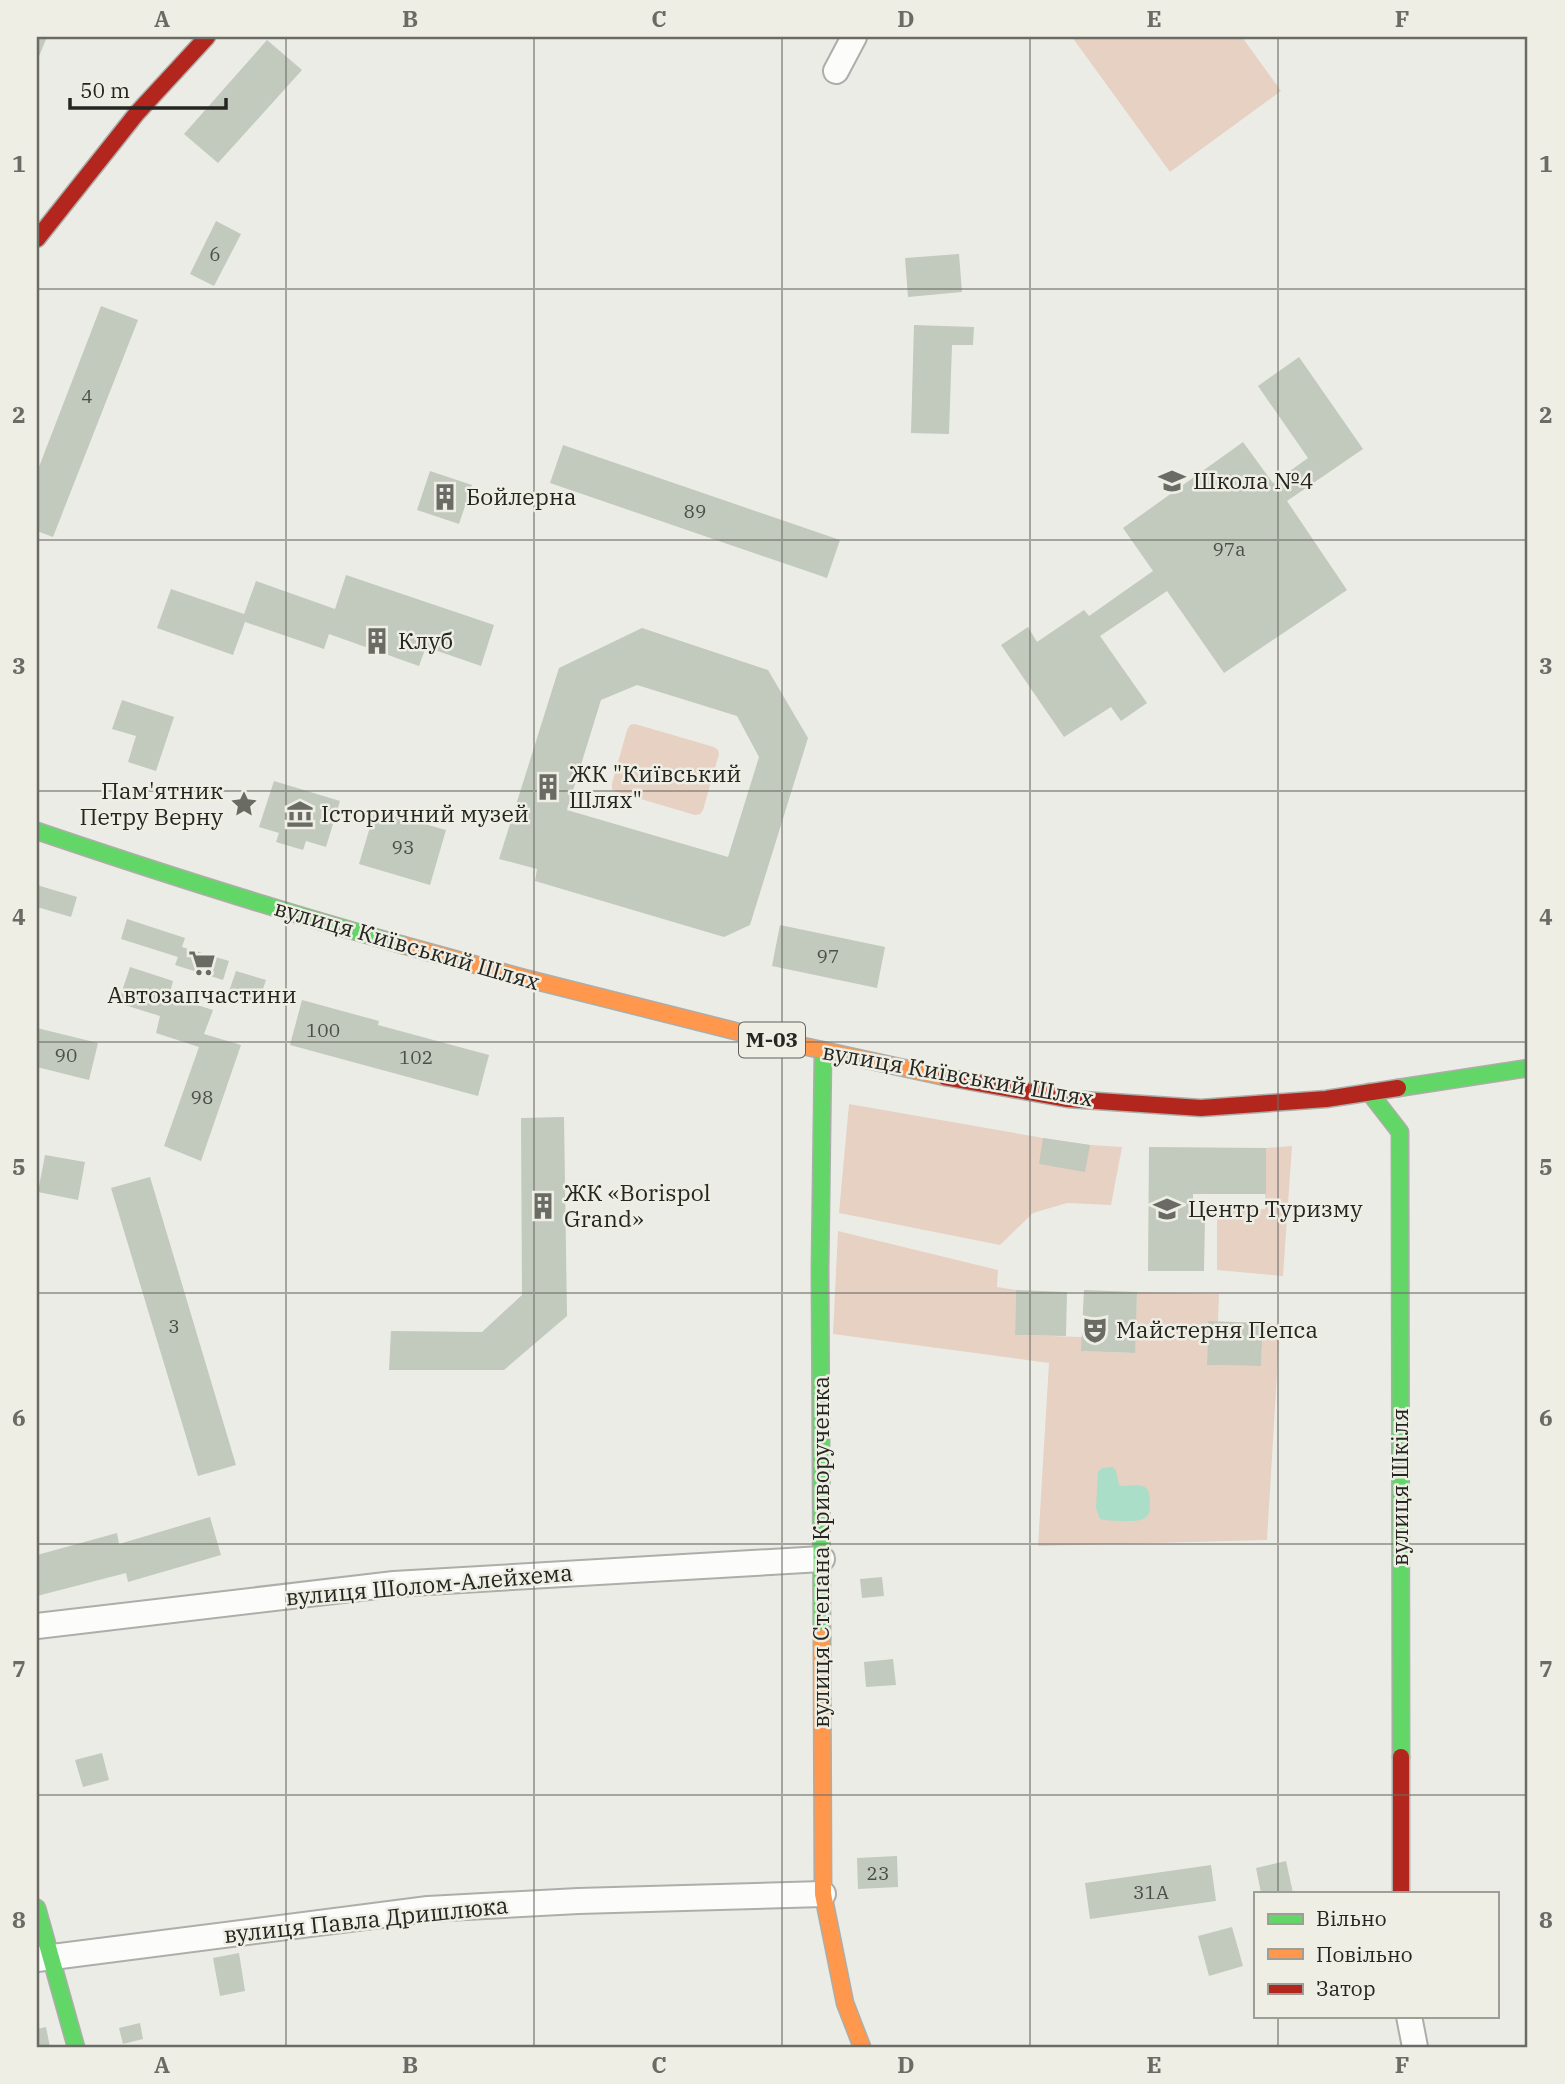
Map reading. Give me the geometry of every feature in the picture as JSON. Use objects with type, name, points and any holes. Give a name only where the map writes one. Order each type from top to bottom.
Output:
[{"type":"main road","points":[[37,239],[137,113],[207,37]]},
{"type":"main road","name":"вулиця Київський Шлях","points":[[37,831],[185,881],[423,951],[823,1051],[929,1074],[1081,1100],[1201,1108],[1326,1098],[1528,1068]]},
{"type":"main road","name":"вулиця Степана Криворученка","points":[[823,1051],[820,1270],[823,1894],[845,2003],[862,2047]]},
{"type":"main road","name":"вулиця Шкіля","points":[[1368,1092],[1400,1132],[1401,1892]]},
{"type":"main road","points":[[37,1908],[44,1958],[76,2047]]},
{"type":"street","points":[[836,71],[854,37]]},
{"type":"street","name":"вулиця Шолом-Алейхема","points":[[37,1626],[394,1584],[822,1559]]},
{"type":"street","name":"вулиця Павла Дришлюка","points":[[44,1958],[428,1909],[578,1901],[823,1894]]},
{"type":"street","points":[[1409,2018],[1415,2047]]},
{"type":"shaded area","points":[[1072,37],[1242,37],[1281,91],[1170,172]]},
{"type":"shaded area","points":[[635,724],[718,750],[700,814],[695,815],[612,789],[627,730],[630,725]]},
{"type":"shaded area","points":[[849,1104],[1043,1138],[1122,1147],[1111,1205],[1067,1203],[1033,1213],[1000,1245],[839,1213]]},
{"type":"shaded area","points":[[1292,1146],[1283,1276],[1217,1270],[1217,1208],[1265,1209],[1266,1148]]},
{"type":"shaded area","points":[[838,1231],[998,1270],[997,1287],[1016,1290],[1015,1335],[1082,1337],[1082,1351],[1134,1353],[1137,1292],[1219,1294],[1218,1322],[1208,1322],[1207,1365],[1261,1366],[1263,1323],[1280,1324],[1267,1540],[1038,1546],[1049,1363],[833,1334]]},
{"type":"shaded area","points":[[1113,1467],[1119,1485],[1140,1485],[1147,1490],[1150,1507],[1145,1518],[1130,1521],[1100,1519],[1096,1508],[1098,1472],[1102,1468]]},
{"type":"building","points":[[37,37],[47,37],[37,61]]},
{"type":"building","points":[[267,40],[302,70],[218,163],[184,134]]},
{"type":"building","points":[[216,221],[241,234],[214,286],[190,274]]},
{"type":"building","points":[[959,254],[962,292],[908,297],[905,258]]},
{"type":"building","points":[[101,306],[138,320],[53,537],[37,531],[37,472]]},
{"type":"building","points":[[914,325],[974,327],[973,345],[952,345],[949,434],[911,433]]},
{"type":"building","points":[[1299,357],[1363,449],[1287,501],[1347,590],[1224,673],[1167,591],[1100,636],[1147,703],[1121,721],[1111,707],[1064,737],[1001,645],[1028,627],[1037,642],[1084,610],[1089,616],[1153,571],[1123,528],[1243,442],[1273,483],[1308,458],[1258,386]]},
{"type":"building","points":[[563,445],[840,540],[827,578],[550,483]]},
{"type":"building","name":"Бойлерна","points":[[430,471],[472,485],[459,524],[417,510]]},
{"type":"building","points":[[346,575],[494,625],[481,666],[426,647],[419,666],[329,634],[324,649],[245,622],[233,655],[157,628],[171,589],[244,614],[256,581],[335,609]]},
{"type":"building","name":"ЖК \"Київський Шлях\"","points":[[642,628],[768,670],[808,738],[750,925],[724,937],[535,881],[537,869],[499,859],[559,668]],"holes":[[[637,685],[737,716],[759,757],[728,857],[567,810],[601,700]]]},
{"type":"building","points":[[122,700],[174,717],[156,771],[128,762],[136,736],[112,729]]},
{"type":"building","name":"Історичний музей","points":[[274,781],[340,801],[326,847],[306,841],[303,850],[276,842],[279,833],[259,827]]},
{"type":"building","points":[[375,810],[446,830],[430,885],[359,864]]},
{"type":"building","points":[[37,885],[77,897],[71,917],[37,907]]},
{"type":"building","points":[[127,919],[185,938],[182,947],[229,961],[223,980],[175,965],[178,957],[121,939]]},
{"type":"building","points":[[780,925],[885,947],[877,988],[772,966]]},
{"type":"building","points":[[130,967],[173,981],[169,996],[213,1010],[204,1034],[241,1045],[201,1161],[164,1146],[199,1047],[156,1033],[160,1016],[118,1003]]},
{"type":"building","points":[[236,971],[266,980],[258,1004],[228,994]]},
{"type":"building","points":[[302,1000],[379,1021],[378,1025],[489,1055],[478,1096],[290,1045]]},
{"type":"building","points":[[37,1028],[98,1043],[89,1080],[37,1067]]},
{"type":"building","name":"ЖК «Borispol Grand»","points":[[564,1117],[567,1316],[504,1370],[389,1370],[391,1331],[482,1332],[522,1295],[521,1118]]},
{"type":"building","points":[[1043,1138],[1090,1145],[1085,1172],[1039,1164]]},
{"type":"building","points":[[1149,1147],[1266,1148],[1266,1194],[1193,1194],[1193,1218],[1205,1218],[1204,1271],[1148,1271]]},
{"type":"building","points":[[45,1155],[85,1162],[78,1200],[38,1192]]},
{"type":"building","points":[[150,1177],[236,1465],[198,1476],[111,1188]]},
{"type":"building","points":[[1016,1290],[1067,1292],[1066,1336],[1015,1335]]},
{"type":"building","points":[[1084,1290],[1137,1292],[1135,1353],[1081,1351]]},
{"type":"building","points":[[1208,1321],[1263,1323],[1261,1366],[1207,1365]]},
{"type":"building","points":[[210,1517],[221,1555],[128,1582],[126,1573],[37,1596],[37,1555],[117,1533],[119,1544]]},
{"type":"building","points":[[882,1577],[884,1596],[862,1598],[860,1579]]},
{"type":"building","points":[[893,1659],[896,1685],[866,1687],[864,1662]]},
{"type":"building","points":[[102,1753],[109,1780],[83,1787],[75,1760]]},
{"type":"building","points":[[897,1856],[898,1887],[858,1889],[857,1858]]},
{"type":"building","points":[[1286,1861],[1293,1892],[1261,1892],[1256,1868]]},
{"type":"building","points":[[1211,1865],[1216,1901],[1090,1919],[1085,1883]]},
{"type":"building","points":[[1232,1927],[1243,1966],[1209,1976],[1198,1936]]},
{"type":"building","points":[[239,1953],[245,1991],[220,1996],[213,1958]]},
{"type":"building","points":[[140,2023],[143,2039],[123,2044],[119,2028]]},
{"type":"building","points":[[46,2027],[50,2047],[37,2047],[37,2029]]},
{"type":"traffic: fast","points":[[37,831],[219,891],[403,945]]},
{"type":"traffic: fast","points":[[822,1638],[820,1270],[823,1051]]},
{"type":"traffic: fast","points":[[1398,1088],[1528,1068]]},
{"type":"traffic: fast","points":[[1369,1092],[1400,1132],[1401,1757]]},
{"type":"traffic: fast","points":[[37,1908],[76,2047]]},
{"type":"traffic: slow","points":[[403,945],[735,1031],[945,1077]]},
{"type":"traffic: slow","points":[[822,1638],[823,1894],[845,2003],[862,2047]]},
{"type":"traffic: jam","points":[[37,239],[137,113],[207,37]]},
{"type":"traffic: jam","points":[[945,1077],[1068,1099],[1201,1108],[1326,1099],[1398,1088]]},
{"type":"traffic: jam","points":[[1401,1757],[1401,1892]]},
{"type":"place","name":"Школа №4","points":[[1172,481]]},
{"type":"place","name":"Бойлерна","points":[[445,497]]},
{"type":"place","name":"Клуб","points":[[377,641]]},
{"type":"place","name":"ЖК \"Київський Шлях\"","points":[[548,787]]},
{"type":"place","name":"Пам'ятник Петру Верну","points":[[244,804]]},
{"type":"place","name":"Історичний музей","points":[[300,814]]},
{"type":"place","name":"Автозапчастини","points":[[202,963]]},
{"type":"place","name":"ЖК «Borispol Grand»","points":[[543,1206]]},
{"type":"place","name":"Центр Туризму","points":[[1167,1209]]},
{"type":"place","name":"Майстерня Пепса","points":[[1095,1330]]}]
